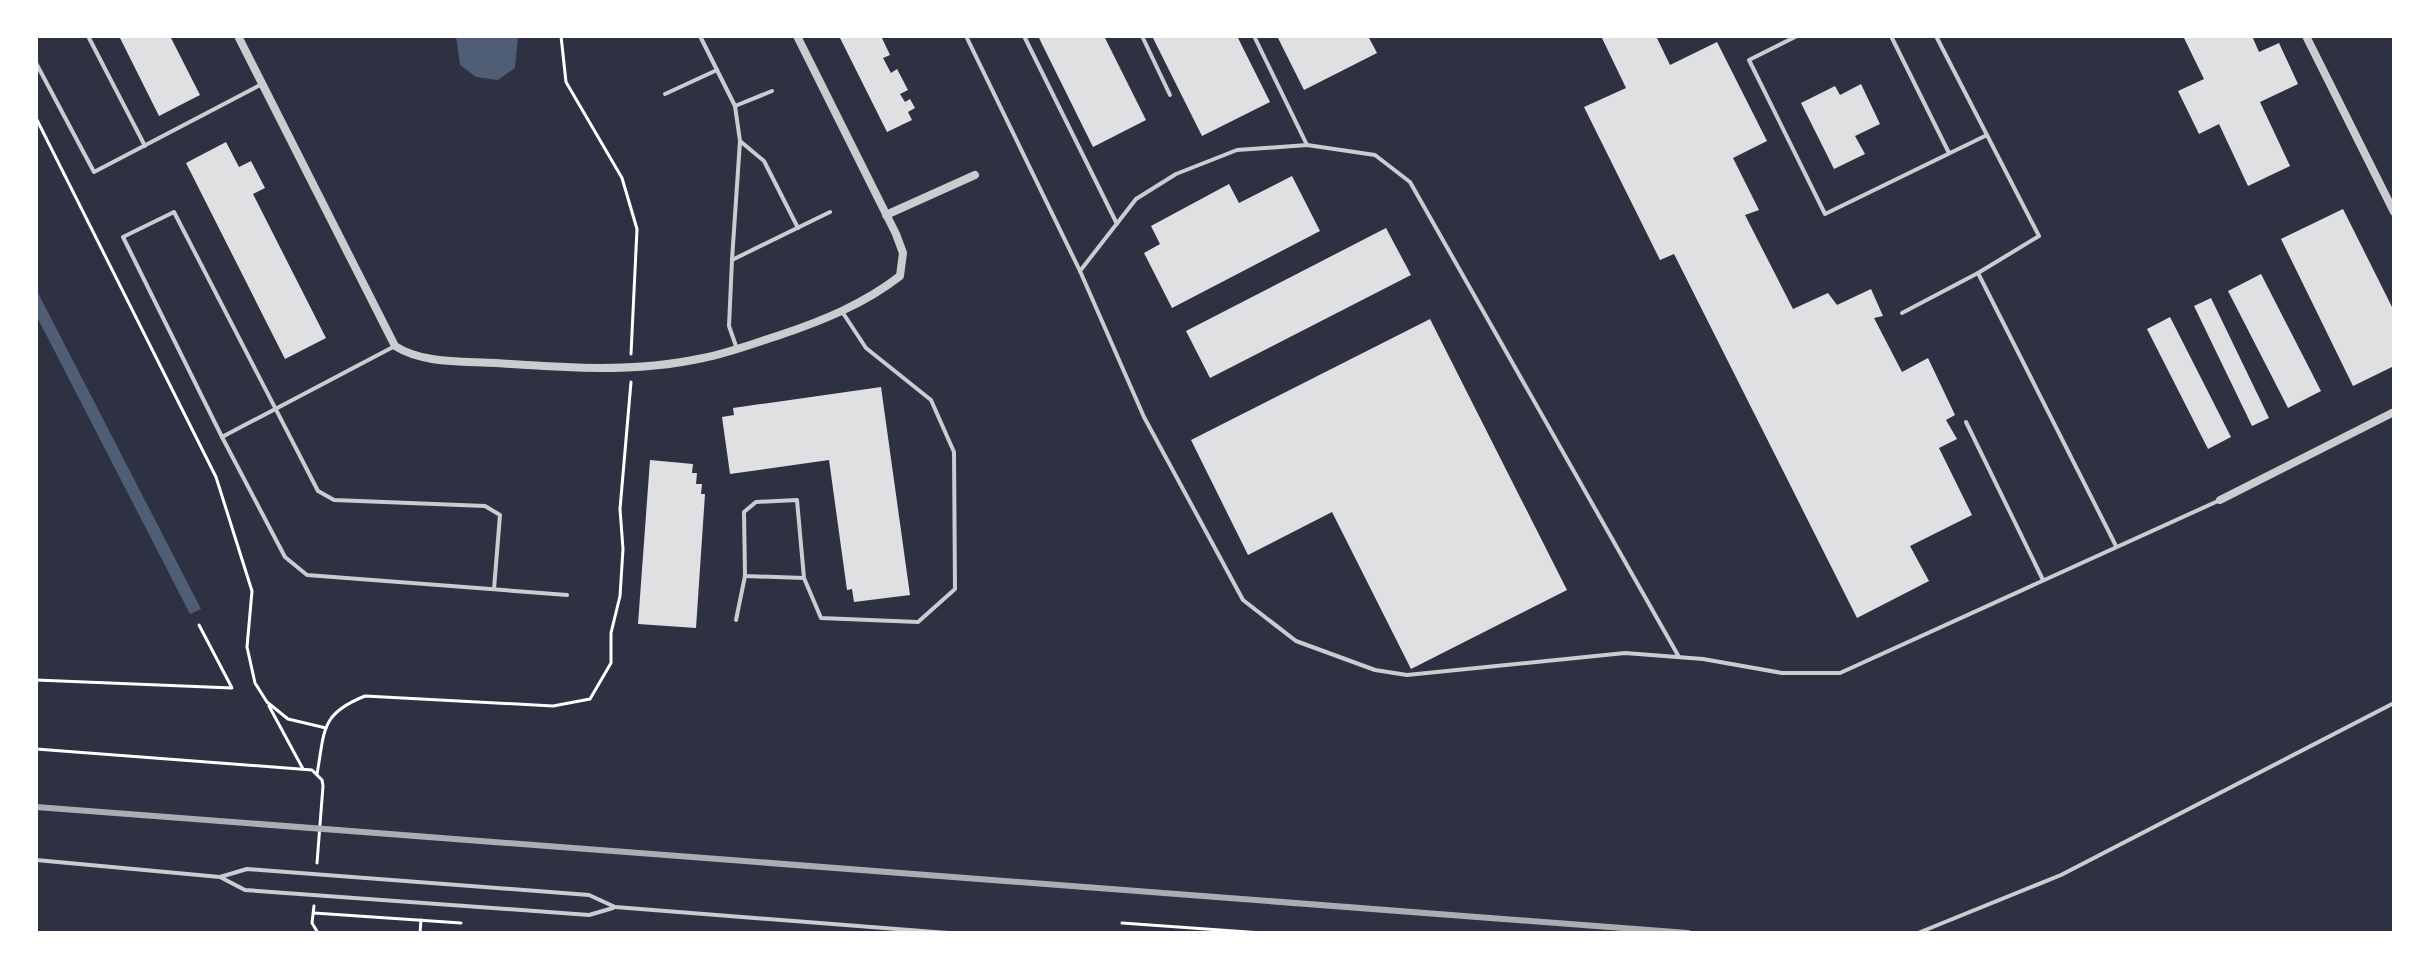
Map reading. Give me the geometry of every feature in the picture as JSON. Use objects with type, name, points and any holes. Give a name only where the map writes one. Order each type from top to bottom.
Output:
[{"type":"street","points":[[238,36],[395,346],[409,355],[446,360],[584,369],[704,358],[737,349],[842,311],[876,295],[900,276],[903,253],[797,36]]},
{"type":"street","points":[[2306,36],[2394,212]]},
{"type":"street","points":[[886,215],[975,175]]},
{"type":"street","points":[[2220,500],[2394,412]]},
{"type":"lane","points":[[88,36],[145,146]]},
{"type":"lane","points":[[700,36],[735,106],[740,141],[729,326],[737,349]]},
{"type":"lane","points":[[966,36],[1080,271],[1144,417],[1243,600],[1296,641],[1375,670],[1407,675],[1625,653],[1679,657],[1782,673],[1840,673],[2220,500]]},
{"type":"lane","points":[[1024,36],[1117,224]]},
{"type":"lane","points":[[1142,36],[1170,95]]},
{"type":"lane","points":[[1254,36],[1307,145]]},
{"type":"lane","points":[[1797,36],[1749,60],[1825,214],[1987,135]]},
{"type":"lane","points":[[1891,36],[1949,153]]},
{"type":"lane","points":[[1902,313],[2039,236],[1936,36]]},
{"type":"lane","points":[[36,63],[94,172],[262,84]]},
{"type":"lane","points":[[665,94],[717,70]]},
{"type":"lane","points":[[735,106],[772,91]]},
{"type":"lane","points":[[740,141],[764,161],[798,228]]},
{"type":"lane","points":[[1080,271],[1136,199],[1176,174],[1237,150],[1307,145],[1375,155],[1410,182],[1679,657]]},
{"type":"lane","points":[[494,589],[500,515],[485,506],[334,500],[318,491],[174,212],[123,237],[285,557],[307,575],[567,595]]},
{"type":"lane","points":[[732,260],[830,212]]},
{"type":"lane","points":[[1978,273],[2116,546]]},
{"type":"lane","points":[[736,620],[745,576],[744,512],[756,502],[797,500],[804,578],[821,618],[918,622],[955,589],[954,452],[931,400],[866,348],[842,311]]},
{"type":"lane","points":[[222,437],[395,346]]},
{"type":"lane","points":[[1966,422],[2043,580]]},
{"type":"lane","points":[[745,576],[804,578]]},
{"type":"lane","points":[[1918,933],[2061,875],[2394,703]]},
{"type":"lane","points":[[36,860],[220,877],[247,869],[589,895],[615,907],[948,933]]},
{"type":"lane","points":[[220,877],[245,890],[314,896],[589,915],[615,907]]},
{"type":"path","points":[[316,874],[323,786],[317,774],[326,728],[338,706],[365,696],[553,706],[590,699],[611,663],[611,633],[620,596],[623,549],[620,509],[632,367],[629,340],[637,229],[622,178],[566,82],[561,36]]},
{"type":"path","points":[[36,118],[216,477],[252,591],[247,647],[255,683],[303,769]]},
{"type":"path","points":[[36,680],[232,688],[199,625]]},
{"type":"path","points":[[267,702],[288,719],[326,728]]},
{"type":"path","points":[[36,749],[303,769],[317,774]]},
{"type":"path","points":[[314,896],[312,923],[318,933]]},
{"type":"path","points":[[313,913],[461,923]]},
{"type":"path","points":[[420,933],[421,920]]},
{"type":"path","points":[[1122,923],[1262,933]]},
{"type":"water","points":[[456,36],[518,36],[515,68],[498,80],[476,77],[460,65]]},
{"type":"water","points":[[36,289],[201,609],[190,614],[36,315]]},
{"type":"building","points":[[119,36],[170,36],[200,95],[159,116]]},
{"type":"building","points":[[839,36],[881,36],[890,55],[883,58],[891,73],[897,69],[908,90],[900,94],[905,102],[910,99],[915,108],[908,112],[912,120],[887,132]]},
{"type":"building","points":[[1038,36],[1104,36],[1146,120],[1093,147]]},
{"type":"building","points":[[1152,36],[1237,36],[1270,102],[1202,136]]},
{"type":"building","points":[[1277,36],[1368,36],[1377,53],[1304,90]]},
{"type":"building","points":[[1601,36],[1656,36],[1670,65],[1717,42],[1767,141],[1733,158],[1759,210],[1745,215],[1793,309],[1828,293],[1837,305],[1871,289],[1883,316],[1874,318],[1902,372],[1928,358],[1955,415],[1946,420],[1957,439],[1939,448],[1972,515],[1910,546],[1929,581],[1857,618],[1674,254],[1660,260],[1584,107],[1626,88]]},
{"type":"building","points":[[2252,36],[2259,52],[2279,43],[2298,84],[2260,102],[2290,166],[2248,186],[2219,124],[2199,134],[2178,91],[2204,79],[2184,38]]},
{"type":"building","points":[[1861,84],[1880,124],[1855,136],[1865,154],[1834,169],[1801,103],[1835,86],[1840,95]]},
{"type":"building","points":[[226,142],[239,167],[251,161],[265,188],[253,194],[326,338],[285,359],[186,163]]},
{"type":"building","points":[[1292,176],[1320,231],[1172,308],[1144,253],[1160,244],[1151,226],[1229,184],[1239,203]]},
{"type":"building","points":[[2343,209],[2394,311],[2394,366],[2353,386],[2281,239]]},
{"type":"building","points":[[1386,228],[1411,275],[1210,378],[1186,331]]},
{"type":"building","points":[[2261,274],[2321,391],[2288,408],[2228,291]]},
{"type":"building","points":[[2211,298],[2269,418],[2252,426],[2194,306]]},
{"type":"building","points":[[2170,317],[2231,437],[2208,449],[2147,329]]},
{"type":"building","points":[[1430,319],[1567,590],[1411,669],[1332,512],[1248,555],[1191,440]]},
{"type":"building","points":[[881,387],[910,595],[854,602],[852,589],[847,590],[829,460],[730,474],[722,417],[734,415],[733,408]]},
{"type":"building","points":[[650,460],[693,464],[692,473],[697,473],[696,484],[702,484],[701,494],[705,494],[696,628],[638,624]]},
{"type":"railway","points":[[36,807],[1688,933]]}]
